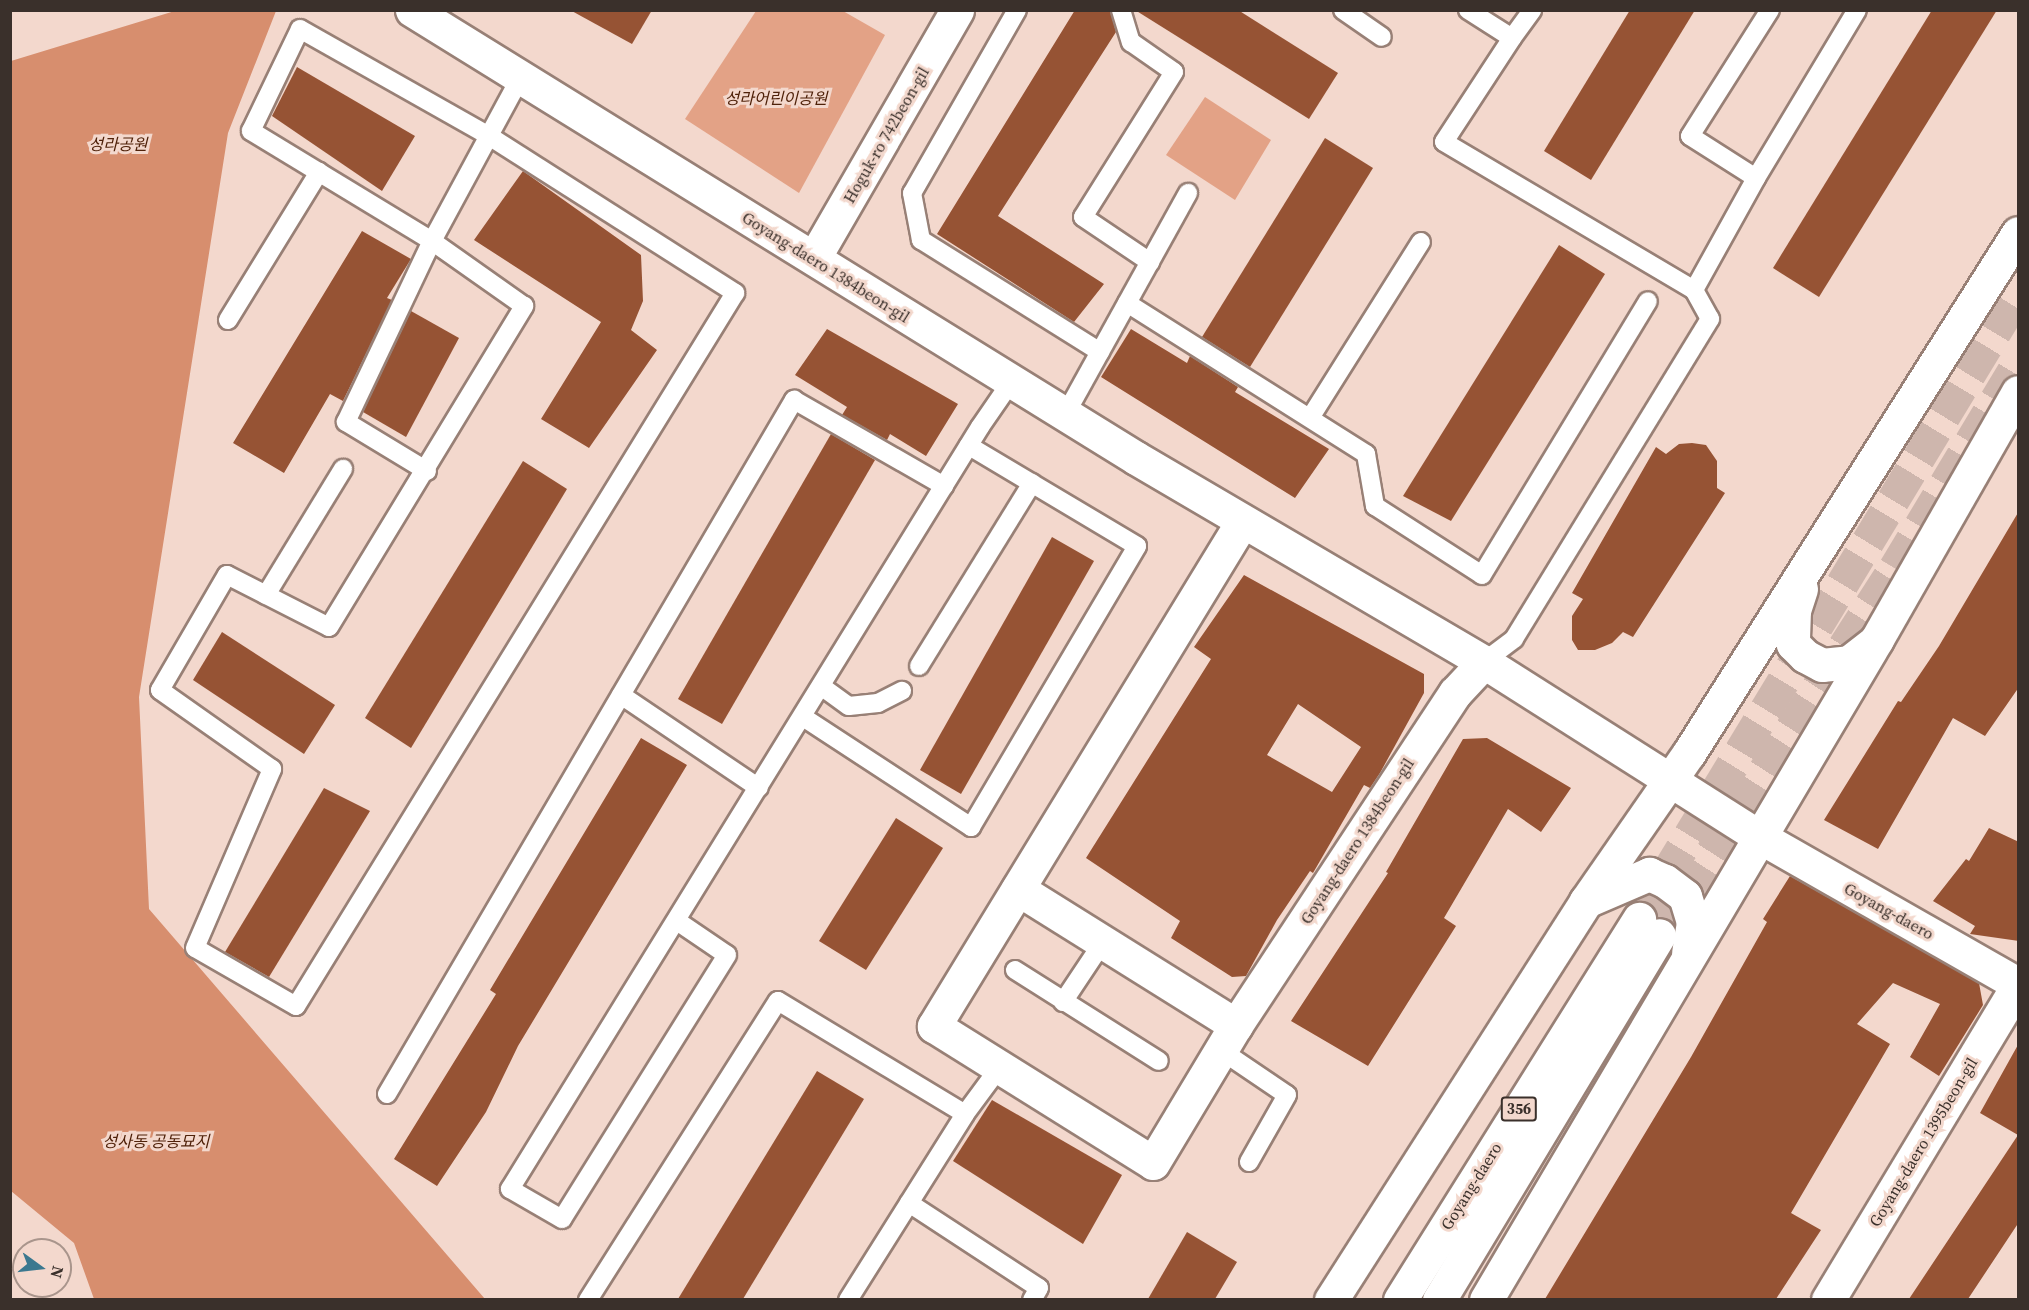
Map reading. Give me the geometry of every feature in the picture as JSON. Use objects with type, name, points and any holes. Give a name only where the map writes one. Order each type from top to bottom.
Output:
[{"type":"street","name":"Hoguk-ro 742beon-gil","points":[[814,258],[957,10]]},
{"type":"street","name":"Goyang-daero 1384beon-gil","points":[[429,16],[520,78],[1011,382],[1242,522],[1484,662],[1760,837]]},
{"type":"street","points":[[1331,1299],[1586,901],[1671,780],[2019,233]]},
{"type":"street","points":[[1486,1299],[1877,639],[2019,392]]},
{"type":"street","points":[[999,1068],[934,1026],[1242,522]]},
{"type":"street","points":[[1809,565],[1794,610],[1793,644],[1822,665],[1850,662],[1877,639]]},
{"type":"street","name":"Goyang-daero 1384beon-gil","points":[[999,1068],[1153,1163],[1229,1038],[1455,693],[1484,662]]},
{"type":"street","name":"Goyang-daero","points":[[1760,837],[2019,985]]},
{"type":"street","points":[[1586,901],[1649,874],[1665,881],[1685,896],[1693,922],[1688,958]]},
{"type":"street","points":[[1018,889],[1103,942],[1229,1038]]},
{"type":"street","name":"Goyang-daero","points":[[1400,1299],[1649,927],[1439,1299]]},
{"type":"street","name":"Goyang-daero 1395beon-gil","points":[[1828,1299],[2019,985]]},
{"type":"lane","points":[[1017,10],[912,193],[921,240],[1100,352]]},
{"type":"lane","points":[[1121,10],[1131,42],[1174,72],[1083,217],[1150,262]]},
{"type":"lane","points":[[1343,10],[1382,37]]},
{"type":"lane","points":[[1468,10],[1512,38]]},
{"type":"lane","points":[[1484,662],[1514,639],[1710,319],[1694,290],[1444,142],[1533,10]]},
{"type":"lane","points":[[1756,178],[1690,136],[1770,10]]},
{"type":"lane","points":[[1694,290],[1756,178],[1857,10]]},
{"type":"lane","points":[[300,29],[489,136],[735,293],[296,1006],[195,948],[272,769],[160,690],[227,575],[329,627],[427,471],[525,306],[432,241],[251,130],[300,29]]},
{"type":"lane","points":[[427,471],[346,422],[432,241],[520,78]]},
{"type":"lane","points":[[228,321],[319,172]]},
{"type":"lane","points":[[1065,415],[1188,193]]},
{"type":"lane","points":[[1310,418],[1421,242]]},
{"type":"lane","points":[[1127,303],[1366,454],[1375,506],[1482,575],[1648,301]]},
{"type":"lane","points":[[677,921],[727,955],[562,1219],[510,1189],[944,486],[1011,382]]},
{"type":"lane","points":[[387,1094],[794,400],[944,486]]},
{"type":"lane","points":[[802,717],[971,827],[1137,546],[969,446]]},
{"type":"lane","points":[[266,595],[343,469]]},
{"type":"lane","points":[[918,666],[1032,483]]},
{"type":"lane","points":[[821,687],[849,706],[878,702],[902,691]]},
{"type":"lane","points":[[621,696],[759,788]]},
{"type":"lane","points":[[1063,1002],[1103,942]]},
{"type":"lane","points":[[1015,970],[1159,1061]]},
{"type":"lane","points":[[588,1299],[778,1001],[965,1114]]},
{"type":"lane","points":[[1229,1038],[1287,1095],[1248,1162]]},
{"type":"lane","points":[[848,1299],[965,1114],[999,1068]]},
{"type":"lane","points":[[909,1203],[1039,1288],[1032,1299]]},
{"type":"green space","name":"성라공원","points":[[178,10],[276,11],[228,133],[139,697],[149,909],[485,1299],[94,1299],[72,1238],[68,1238],[11,1191],[11,61]]},
{"type":"green space","name":"성라어린이공원","points":[[756,11],[843,11],[885,35],[799,193],[685,119]]},
{"type":"green space","points":[[1205,97],[1271,140],[1235,200],[1166,155]]},
{"type":"building","points":[[570,10],[652,10],[632,44]]},
{"type":"building","points":[[1075,10],[1110,10],[1116,32],[998,216],[1104,284],[1074,322],[937,234]]},
{"type":"building","points":[[1135,10],[1238,10],[1338,73],[1309,119]]},
{"type":"building","points":[[1630,10],[1695,10],[1591,180],[1544,151]]},
{"type":"building","points":[[1932,10],[1997,10],[1819,297],[1773,268]]},
{"type":"building","points":[[297,67],[415,136],[382,191],[272,116]]},
{"type":"building","points":[[1325,138],[1373,168],[1250,367],[1202,337]]},
{"type":"building","points":[[523,171],[641,255],[643,301],[631,330],[657,350],[589,448],[541,419],[601,322],[474,240]]},
{"type":"building","points":[[362,231],[411,259],[387,298],[392,300],[343,401],[330,394],[284,473],[233,443]]},
{"type":"building","points":[[1559,245],[1605,274],[1451,521],[1403,496]]},
{"type":"building","points":[[411,311],[459,338],[406,437],[363,412]]},
{"type":"building","points":[[827,329],[958,404],[926,456],[890,434],[887,440],[842,415],[847,407],[795,375]]},
{"type":"building","points":[[1131,329],[1187,363],[1190,356],[1238,387],[1235,392],[1329,449],[1295,498],[1101,377]]},
{"type":"building","points":[[831,434],[875,460],[722,724],[678,699]]},
{"type":"building","points":[[1679,444],[1706,445],[1717,461],[1717,488],[1725,493],[1633,637],[1623,632],[1612,643],[1595,650],[1578,650],[1572,640],[1572,616],[1583,599],[1572,593],[1656,447],[1666,454]]},
{"type":"building","points":[[523,461],[567,489],[411,748],[365,718]]},
{"type":"building","points":[[2019,511],[2019,687],[1985,736],[1953,718],[1878,849],[1824,820],[1898,701],[1901,702],[1939,646]]},
{"type":"building","points":[[1052,537],[1094,561],[961,794],[920,770]]},
{"type":"building","points":[[1244,575],[1424,674],[1424,693],[1380,773],[1370,788],[1364,785],[1313,873],[1310,871],[1277,920],[1246,976],[1232,977],[1171,938],[1180,921],[1086,858],[1211,659],[1194,647]],"holes":[[[1298,704],[1361,747],[1332,792],[1267,755]]]},
{"type":"building","points":[[222,632],[335,705],[304,754],[193,680]]},
{"type":"building","points":[[641,738],[687,765],[518,1046],[486,1112],[437,1186],[394,1159],[496,994],[490,990]]},
{"type":"building","points":[[1487,738],[1571,788],[1541,832],[1508,809],[1444,918],[1456,926],[1368,1066],[1291,1021],[1388,873],[1386,872],[1463,739]]},
{"type":"building","points":[[324,788],[370,811],[269,977],[225,952]]},
{"type":"building","points":[[896,818],[943,848],[866,970],[819,941]]},
{"type":"building","points":[[1989,828],[2019,842],[2019,941],[1970,934],[1975,926],[1933,901],[1966,859],[1969,861]]},
{"type":"building","points":[[1790,876],[1979,983],[1983,1005],[1939,1076],[1910,1057],[1940,1004],[1893,983],[1857,1024],[1890,1044],[1791,1213],[1821,1230],[1776,1299],[1545,1299],[1691,1057],[1767,922],[1763,919]]},
{"type":"building","points":[[2019,1043],[2019,1222],[1968,1299],[1909,1299],[2018,1135],[1980,1113]]},
{"type":"building","points":[[817,1071],[864,1099],[743,1299],[678,1299]]},
{"type":"building","points":[[992,1100],[1122,1175],[1083,1244],[953,1161]]},
{"type":"building","points":[[1187,1232],[1237,1262],[1215,1299],[1148,1299]]},
{"type":"tunnel","points":[[1639,919],[2018,294]]},
{"type":"tunnel","points":[[1659,935],[1895,568],[2018,363]]},
{"type":"park label","name":"성사동 공동묘지","points":[[156,1141]]}]
